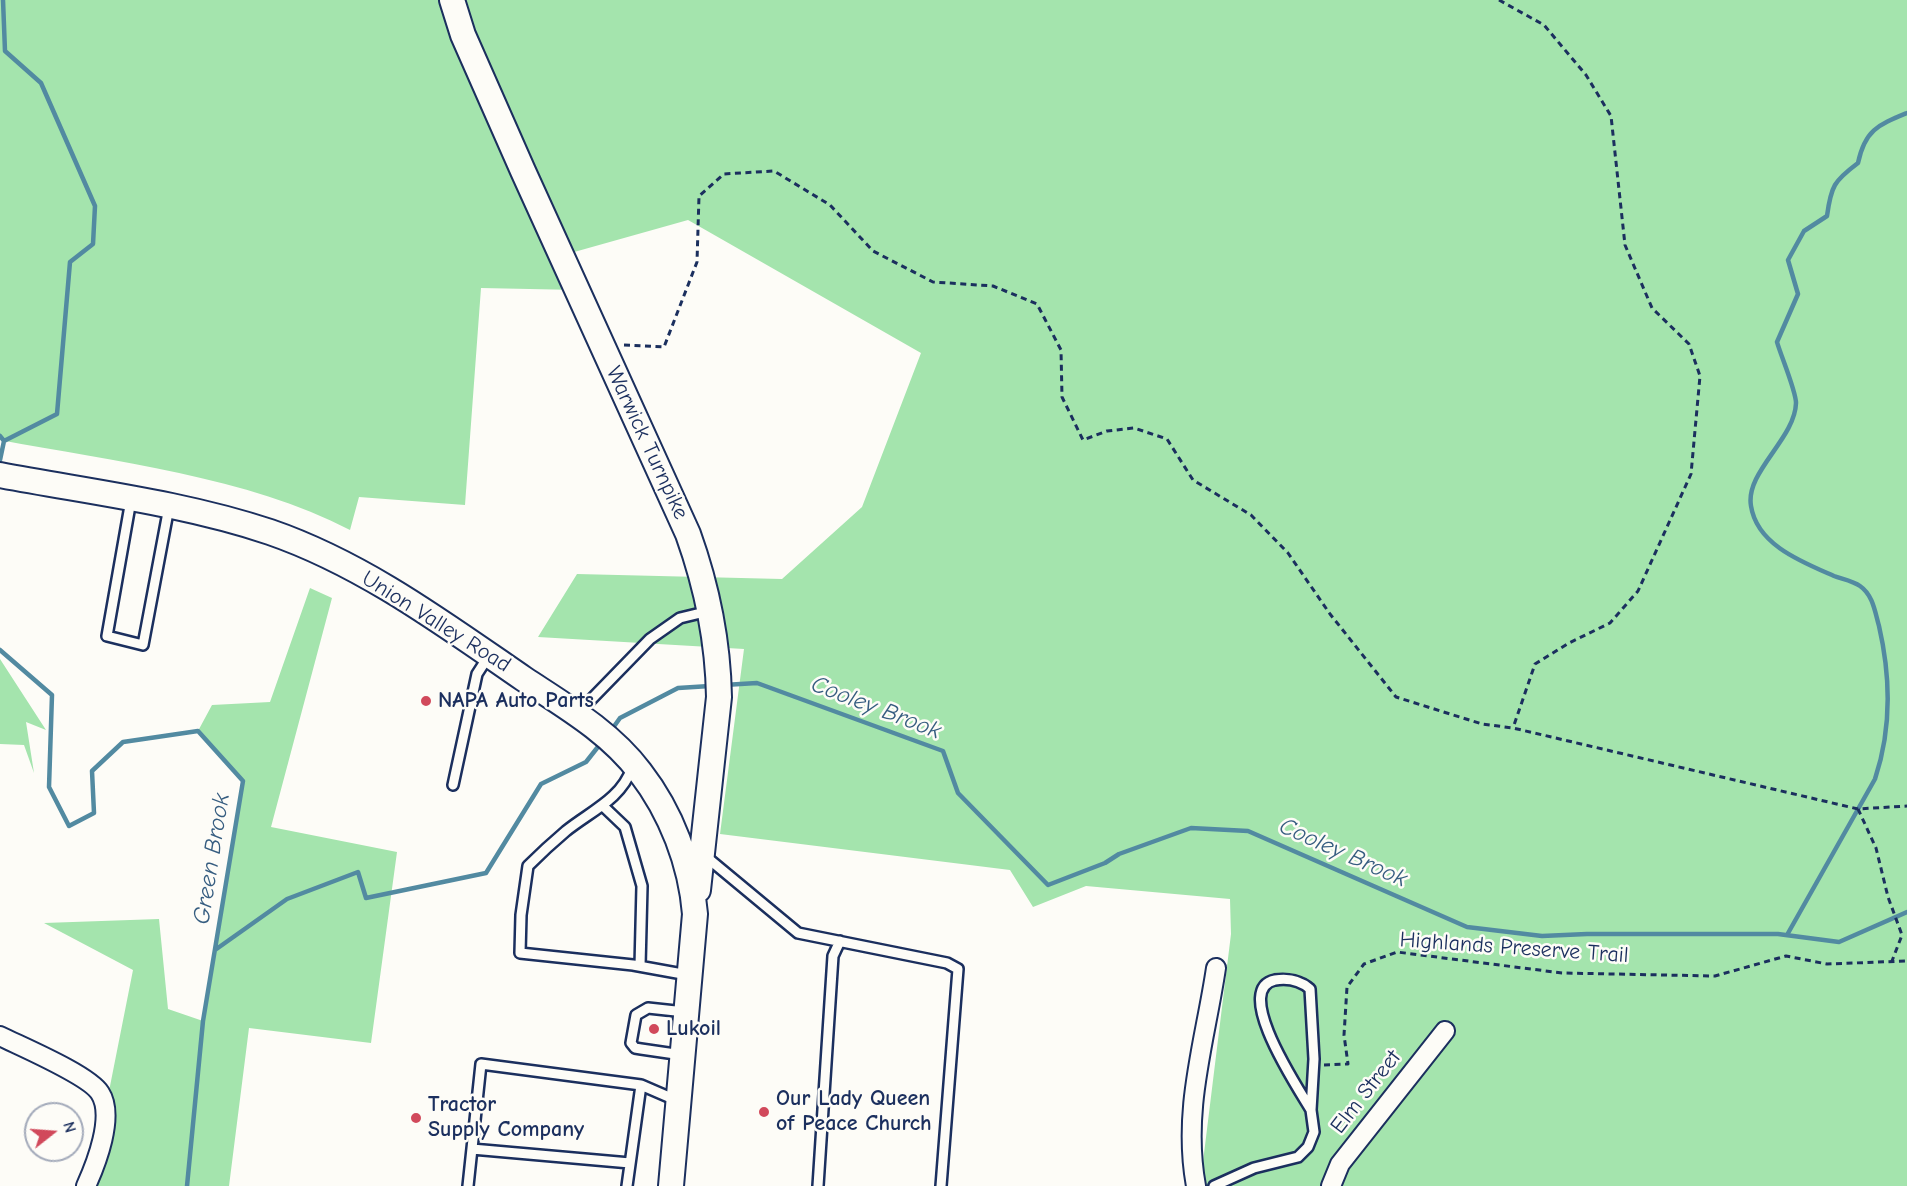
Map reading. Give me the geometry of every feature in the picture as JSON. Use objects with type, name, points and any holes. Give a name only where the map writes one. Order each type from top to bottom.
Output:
[{"type":"main road","name":"Warwick Turnpike","points":[[452,0],[463,35],[688,534],[711,611],[719,686],[695,914]]},
{"type":"main road","name":"Union Valley Road","points":[[0,475],[234,521],[305,546],[401,596],[577,715],[605,736],[633,764],[672,827],[691,882],[695,914],[671,1186]]},
{"type":"street","points":[[1196,1186],[1190,1152],[1191,1109],[1195,1072],[1216,968]]},
{"type":"street","name":"Elm Street","points":[[1331,1186],[1340,1164],[1445,1031]]},
{"type":"street","points":[[0,1036],[89,1081],[102,1095],[104,1101],[102,1142],[86,1186]]},
{"type":"lane","points":[[131,500],[107,636],[143,645],[169,507]]},
{"type":"lane","points":[[577,715],[650,639],[680,618],[711,611]]},
{"type":"lane","points":[[453,785],[477,675],[489,655]]},
{"type":"lane","points":[[633,764],[627,783],[603,806],[568,830],[528,866],[521,915],[519,953],[640,966],[690,975]]},
{"type":"lane","points":[[603,806],[625,827],[642,886],[640,966]]},
{"type":"lane","points":[[702,853],[798,933],[947,963],[958,969],[941,1186]]},
{"type":"lane","points":[[818,1186],[833,956],[840,940]]},
{"type":"lane","points":[[1214,1186],[1254,1168],[1298,1157],[1308,1147],[1314,1132],[1311,1110],[1314,1066],[1310,989],[1303,983],[1293,980],[1268,983],[1261,993],[1261,1009],[1272,1043],[1311,1110]]},
{"type":"lane","points":[[684,1055],[635,1048],[632,1042],[636,1015],[648,1008],[687,1013]]},
{"type":"lane","points":[[468,1186],[481,1064],[641,1085],[678,1101]]},
{"type":"lane","points":[[627,1186],[641,1085]]},
{"type":"lane","points":[[472,1149],[630,1163]]},
{"type":"path","points":[[1499,0],[1544,25],[1586,75],[1611,116],[1625,245],[1652,308],[1689,344],[1700,376],[1691,474],[1638,591],[1610,623],[1569,643],[1535,664],[1513,728]]},
{"type":"path","points":[[599,338],[634,347],[664,347],[697,262],[699,196],[724,174],[774,171],[830,206],[873,251],[933,282],[993,286],[1037,304],[1061,350],[1062,397],[1083,440],[1107,431],[1134,428],[1167,439],[1193,480],[1251,515],[1288,553],[1330,614],[1396,697],[1482,724],[1513,728],[1858,809],[1907,806]]},
{"type":"path","points":[[1858,809],[1876,848],[1892,908],[1902,935],[1892,961]]},
{"type":"path","name":"Highlands Preserve Trail","points":[[1314,1066],[1348,1064],[1344,1035],[1347,987],[1364,964],[1397,952],[1562,973],[1715,976],[1786,956],[1827,964],[1907,961]]},
{"type":"green space","points":[[0,0],[1907,0],[1907,1186],[1200,1186],[1231,934],[1230,899],[1086,886],[1033,907],[1010,870],[720,834],[744,649],[538,637],[577,574],[782,579],[862,507],[921,353],[688,220],[560,256],[578,290],[481,288],[465,505],[359,497],[350,530],[311,512],[224,484],[179,473],[0,440]]},
{"type":"green space","points":[[310,588],[332,598],[271,827],[397,852],[371,1043],[249,1028],[229,1186],[86,1186],[92,1177],[133,970],[44,923],[159,919],[168,1009],[203,1021],[243,781],[198,731],[212,705],[270,702]]},
{"type":"green space","points":[[0,659],[46,730],[26,722],[34,773],[24,745],[0,744]]},
{"type":"waterway","points":[[3,0],[5,51],[41,83],[95,206],[93,244],[70,262],[57,414],[4,441]]},
{"type":"waterway","points":[[1787,935],[1875,779],[1881,760],[1887,722],[1886,665],[1879,626],[1868,594],[1857,584],[1808,565],[1771,542],[1755,520],[1751,506],[1751,493],[1762,468],[1788,430],[1794,416],[1795,398],[1777,342],[1798,294],[1788,260],[1804,231],[1827,216],[1835,185],[1858,163],[1869,136],[1881,125],[1907,113]]},
{"type":"waterway","name":"Green Brook","points":[[0,436],[4,441],[0,460]]},
{"type":"waterway","name":"Green Brook","points":[[0,650],[52,695],[49,787],[69,826],[94,813],[92,771],[123,742],[198,731],[243,781],[203,1021],[187,1186]]},
{"type":"waterway","name":"Cooley Brook","points":[[724,685],[757,683],[943,751],[958,793],[1048,885],[1105,863],[1119,854],[1191,828],[1248,831],[1467,927],[1542,936],[1778,934],[1839,942],[1907,912]]},
{"type":"waterway","name":"Cooley Brook","points":[[610,732],[620,718],[678,688],[710,686]]},
{"type":"waterway","name":"Cooley Brook","points":[[215,950],[287,899],[358,872],[366,898],[486,873],[541,784],[586,762],[601,743]]},
{"type":"place","name":"NAPA Auto Parts","points":[[426,701]]},
{"type":"place","name":"Lukoil","points":[[654,1029]]},
{"type":"place","name":"Our Lady Queen of Peace Church","points":[[764,1112]]},
{"type":"place","name":"Tractor Supply Company","points":[[416,1118]]}]
